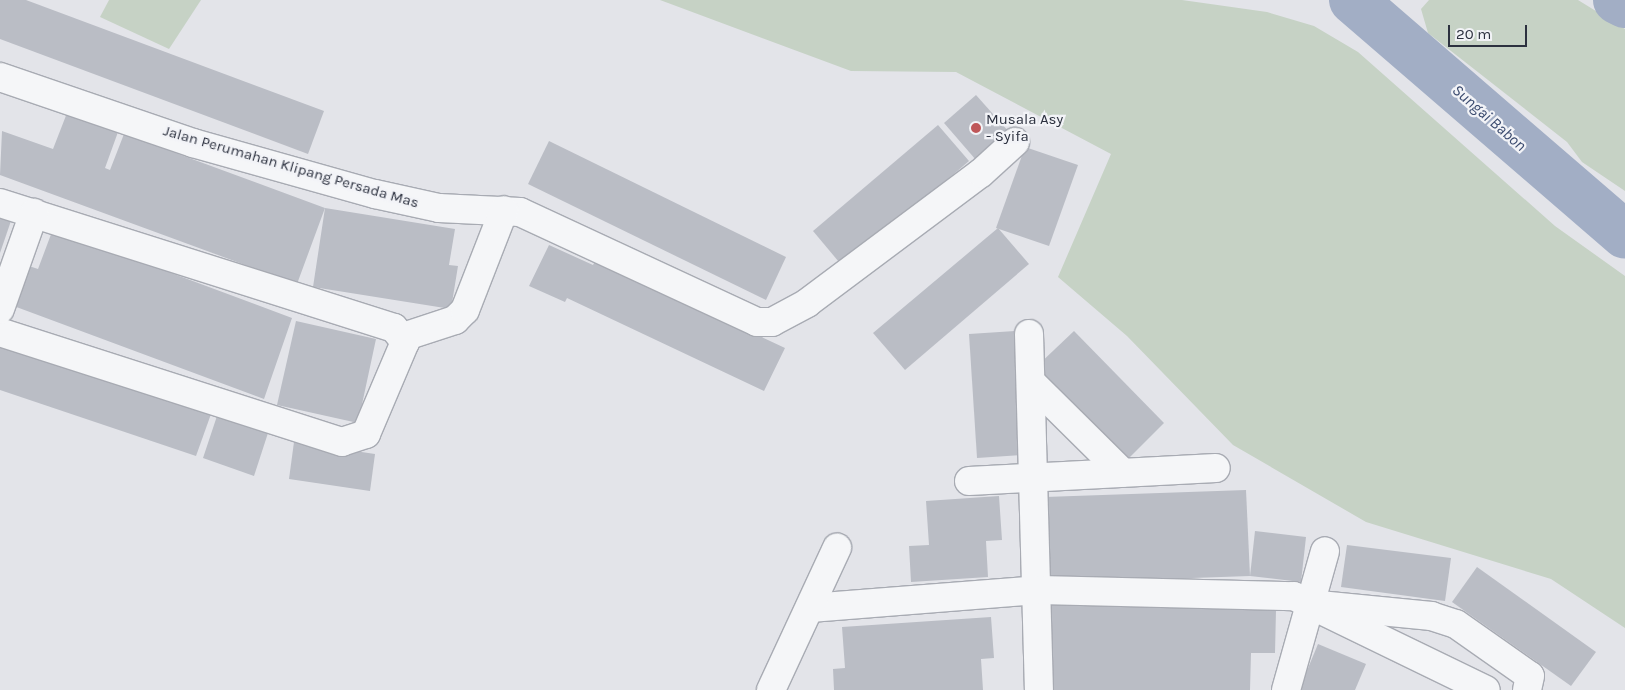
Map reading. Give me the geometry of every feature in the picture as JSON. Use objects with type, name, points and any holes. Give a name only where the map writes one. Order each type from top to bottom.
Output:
[{"type":"street","name":"Jalan Perumahan Klipang Persada Mas","points":[[0,77],[194,143],[375,194],[439,208],[504,210],[551,223],[757,322],[772,322],[815,297],[981,174],[1015,142]]},
{"type":"street","points":[[0,203],[394,328],[403,337],[402,355],[366,434],[342,442],[0,332]]},
{"type":"street","points":[[403,337],[455,320],[465,310],[504,210]]},
{"type":"street","points":[[0,309],[34,213]]},
{"type":"street","points":[[1029,334],[1040,590],[1039,690]]},
{"type":"street","points":[[1031,382],[1123,473]]},
{"type":"street","points":[[968,481],[1216,468]]},
{"type":"street","points":[[771,690],[837,548]]},
{"type":"street","points":[[1286,690],[1325,551]]},
{"type":"street","points":[[810,608],[1040,590],[1294,596],[1404,654],[1486,690]]},
{"type":"street","points":[[1309,604],[1431,616],[1456,624],[1530,676],[1527,690]]},
{"type":"green space","points":[[109,0],[201,0],[169,49],[100,17]]},
{"type":"green space","points":[[660,0],[1182,0],[1267,12],[1314,26],[1358,52],[1555,226],[1625,276],[1625,628],[1551,579],[1366,522],[1233,445],[1127,336],[1058,277],[1111,154],[956,72],[851,71]]},
{"type":"green space","points":[[1429,0],[1578,0],[1625,29],[1625,191],[1582,162],[1567,142],[1428,33],[1421,9]]},
{"type":"building","points":[[0,0],[26,0],[324,111],[308,154],[0,39]]},
{"type":"building","name":"Musala Asy - Syifa","points":[[976,95],[1009,132],[976,160],[944,123]]},
{"type":"building","points":[[67,113],[118,132],[105,168],[110,170],[124,134],[325,208],[297,284],[0,175],[2,131],[53,149]]},
{"type":"building","points":[[938,125],[969,161],[844,268],[813,231]]},
{"type":"building","points":[[549,141],[786,257],[766,300],[528,184]]},
{"type":"building","points":[[1025,147],[1078,165],[1049,246],[996,228]]},
{"type":"building","points":[[325,208],[455,229],[449,265],[458,266],[451,309],[313,287]]},
{"type":"building","points":[[0,211],[13,215],[0,253]]},
{"type":"building","points":[[998,228],[1029,264],[905,370],[873,333]]},
{"type":"building","points":[[53,229],[292,318],[264,399],[11,305],[26,265],[38,269]]},
{"type":"building","points":[[549,245],[593,265],[596,259],[785,348],[764,391],[567,298],[565,302],[529,286]]},
{"type":"building","points":[[296,321],[376,339],[358,423],[277,405]]},
{"type":"building","points":[[1015,331],[1023,455],[977,458],[969,334]]},
{"type":"building","points":[[1074,331],[1164,423],[1126,461],[1035,368]]},
{"type":"building","points":[[0,343],[211,414],[196,456],[0,390]]},
{"type":"building","points":[[217,416],[268,433],[254,476],[203,458]]},
{"type":"building","points":[[294,442],[375,454],[370,491],[289,479]]},
{"type":"building","points":[[1246,490],[1250,576],[1048,583],[1045,497]]},
{"type":"building","points":[[999,496],[1002,540],[986,541],[988,577],[911,582],[909,546],[929,545],[926,501]]},
{"type":"building","points":[[1255,531],[1306,537],[1301,582],[1250,576]]},
{"type":"building","points":[[1347,545],[1451,558],[1445,601],[1341,587]]},
{"type":"building","points":[[1477,567],[1596,652],[1571,686],[1452,602]]},
{"type":"building","points":[[1050,605],[1276,610],[1275,653],[1251,653],[1250,690],[1048,690]]},
{"type":"building","points":[[991,617],[994,658],[981,659],[983,690],[834,690],[833,669],[845,668],[842,627]]},
{"type":"building","points":[[1318,644],[1366,664],[1355,690],[1299,690]]},
{"type":"waterway","name":"Sungai Babon","points":[[1353,0],[1625,235]]},
{"type":"waterway","points":[[1617,0],[1625,4]]},
{"type":"place","name":"Musala Asy - Syifa","points":[[976,128]]}]
